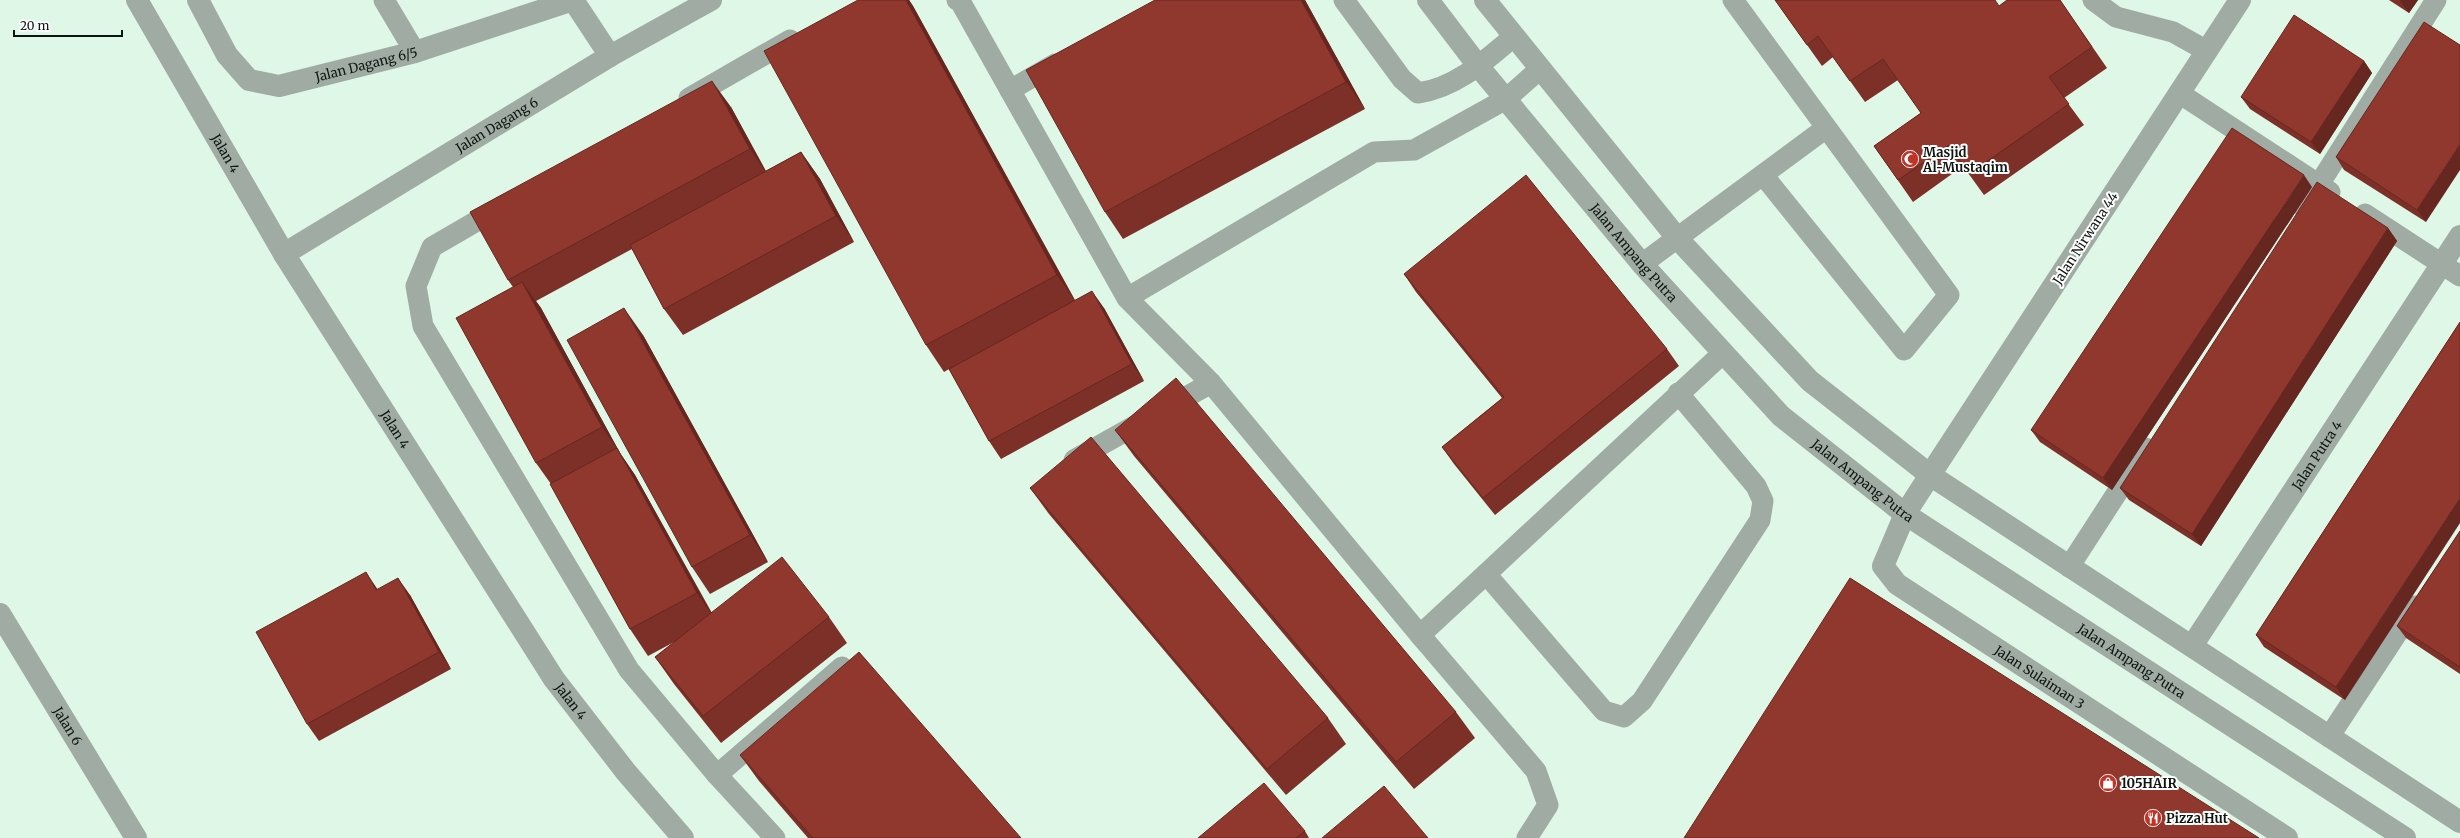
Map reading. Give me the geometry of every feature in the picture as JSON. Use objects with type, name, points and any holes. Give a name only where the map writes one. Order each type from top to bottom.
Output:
[{"type":"street","name":"Jalan 4","points":[[137,0],[284,254],[554,679],[626,772],[683,838]]},
{"type":"street","name":"Jalan Dagang 6/5","points":[[198,0],[227,55],[249,80],[279,86],[415,52],[573,0]]},
{"type":"street","points":[[573,0],[610,56]]},
{"type":"street","name":"Jalan Dagang 6","points":[[284,254],[610,56],[711,0]]},
{"type":"street","name":"Jalan Ampang Putra","points":[[1428,0],[1478,67],[1506,98],[1642,264],[1781,416],[1905,514],[2405,838]]},
{"type":"street","points":[[1485,0],[1513,37],[1678,239],[1810,381],[1930,475],[2460,822]]},
{"type":"street","name":"Jalan Nirwana 44","points":[[1930,475],[2240,0]]},
{"type":"street","name":"Jalan Putra 4","points":[[2192,646],[2460,236]]},
{"type":"street","name":"Jalan Sulaiman 3","points":[[1930,475],[1905,514],[1883,566],[1897,584],[2287,838]]},
{"type":"street","name":"Jalan 6","points":[[0,614],[136,838]]},
{"type":"lane","points":[[384,0],[415,52]]},
{"type":"lane","points":[[959,0],[1127,298],[1211,383],[1420,636],[1536,771],[1548,805],[1527,838]]},
{"type":"lane","points":[[1344,0],[1402,78],[1418,93],[1436,91],[1478,67],[1513,37]]},
{"type":"lane","points":[[1733,0],[1949,295],[1904,350],[1763,175]]},
{"type":"lane","points":[[2094,0],[2116,17],[2173,32],[2207,51]]},
{"type":"lane","points":[[2294,224],[2436,0]]},
{"type":"lane","points":[[673,107],[803,32]]},
{"type":"lane","points":[[1010,90],[1070,55]]},
{"type":"lane","points":[[1127,298],[1374,152],[1414,150],[1506,98],[1540,69]]},
{"type":"lane","points":[[2179,93],[2460,276]]},
{"type":"lane","points":[[1642,264],[1678,239],[1826,128]]},
{"type":"lane","points":[[515,199],[432,246],[416,286],[423,326],[629,670],[717,775],[775,838]]},
{"type":"lane","points":[[1420,636],[1678,393],[1723,353]]},
{"type":"lane","points":[[1059,469],[1211,383]]},
{"type":"lane","points":[[1486,574],[1604,711],[1624,717],[1642,701],[1760,520],[1763,501],[1756,486],[1678,393]]},
{"type":"lane","points":[[2069,566],[2159,430]]},
{"type":"lane","points":[[2329,737],[2426,589]]},
{"type":"lane","points":[[717,775],[842,666]]},
{"type":"building","points":[[858,0],[906,0],[1057,275],[926,345],[764,51]]},
{"type":"building","points":[[1155,0],[1301,0],[1346,82],[1105,212],[1026,70]]},
{"type":"building","points":[[1775,0],[1995,0],[1999,6],[2007,0],[2060,0],[2092,47],[2049,77],[2069,104],[1969,174],[1949,145],[1898,180],[1874,146],[1921,113],[1883,59],[1850,81],[1818,36],[1807,45]]},
{"type":"building","points":[[2294,15],[2364,61],[2311,142],[2241,97]]},
{"type":"building","points":[[2424,22],[2460,45],[2460,144],[2417,210],[2336,157]]},
{"type":"building","points":[[712,81],[750,149],[508,280],[470,212]]},
{"type":"building","points":[[2232,128],[2304,175],[2103,478],[2031,430]]},
{"type":"building","points":[[801,152],[836,216],[664,309],[630,245]]},
{"type":"building","points":[[1526,175],[1667,349],[1483,498],[1442,447],[1504,397],[1404,274]]},
{"type":"building","points":[[2317,182],[2388,228],[2192,534],[2120,488]]},
{"type":"building","points":[[522,282],[602,427],[536,463],[456,318]]},
{"type":"building","points":[[1092,291],[1132,364],[989,441],[949,369]]},
{"type":"building","points":[[624,308],[750,535],[692,567],[567,340]]},
{"type":"building","points":[[2460,322],[2460,498],[2336,687],[2256,635]]},
{"type":"building","points":[[1176,378],[1456,712],[1396,762],[1115,430]]},
{"type":"building","points":[[1091,437],[1328,718],[1267,769],[1030,488]]},
{"type":"building","points":[[617,448],[697,593],[630,629],[550,484]]},
{"type":"building","points":[[2460,531],[2460,667],[2397,626]]},
{"type":"building","points":[[782,557],[829,617],[703,716],[655,657]]},
{"type":"building","points":[[366,572],[376,590],[398,578],[439,652],[307,724],[256,632]]},
{"type":"building","points":[[1850,578],[2259,838],[1684,838]]},
{"type":"building","points":[[859,652],[1021,838],[813,838],[740,755]]},
{"type":"building","points":[[1264,783],[1305,831],[1296,838],[1198,838]]},
{"type":"building","points":[[1384,786],[1428,838],[1322,838]]},
{"type":"place","name":"Masjid Al-Mustaqim","points":[[1910,159]]},
{"type":"place","name":"105HAIR","points":[[2108,783]]},
{"type":"place","name":"Pizza Hut","points":[[2153,818]]}]
